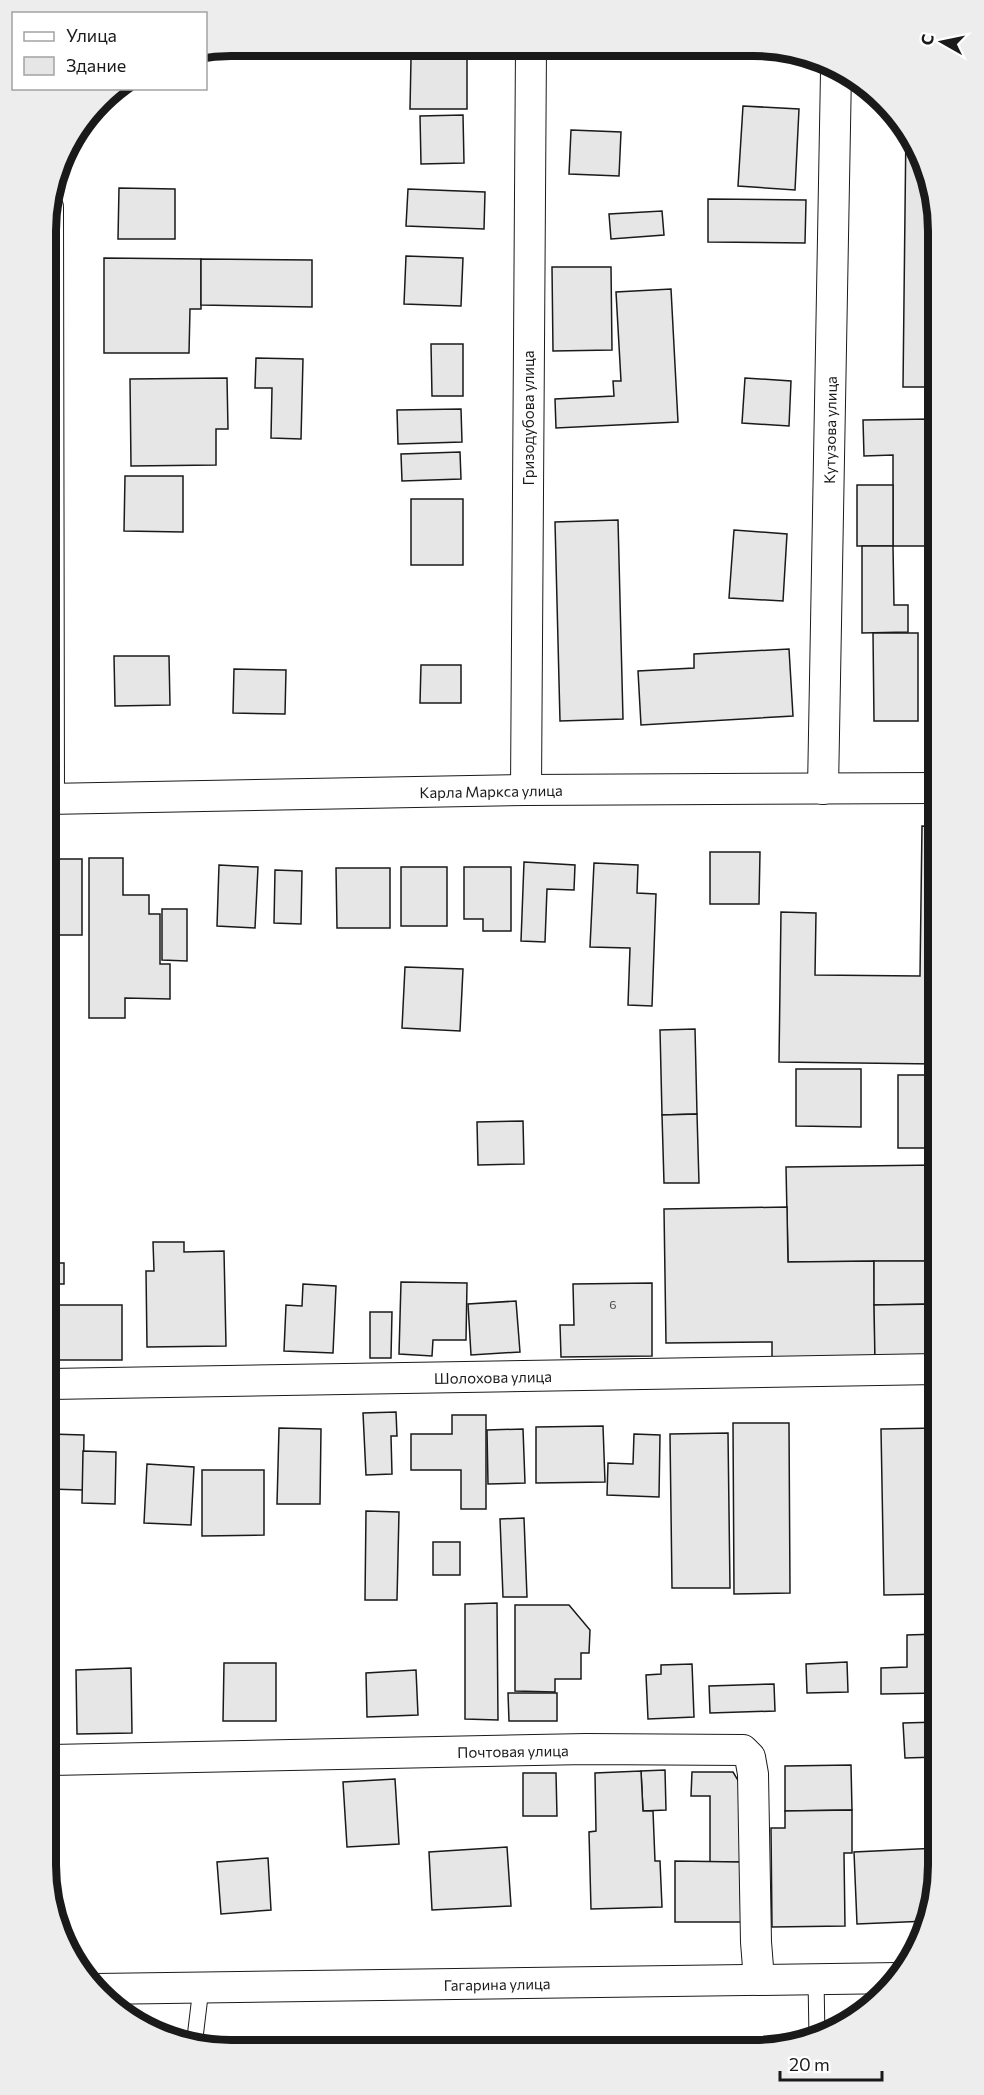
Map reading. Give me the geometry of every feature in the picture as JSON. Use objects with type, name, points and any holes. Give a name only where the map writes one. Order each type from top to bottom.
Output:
[{"type":"street","name":"Гризодубова улица","points":[[525,790],[531,56]]},
{"type":"street","name":"Кутузова улица","points":[[823,789],[837,77]]},
{"type":"street","name":"Карла Маркса улица","points":[[56,799],[525,790],[928,788]]},
{"type":"street","name":"Шолохова улица","points":[[56,1384],[928,1369]]},
{"type":"street","name":"Почтовая улица","points":[[56,1760],[574,1749],[743,1750],[750,1757],[753,1774],[756,1942],[759,1980]]},
{"type":"street","name":"Гагарина улица","points":[[108,1989],[886,1978]]},
{"type":"lane","points":[[816,1979],[817,2028]]},
{"type":"lane","points":[[195,2036],[201,1988]]},
{"type":"building","points":[[411,59],[467,59],[467,109],[410,109]]},
{"type":"building","points":[[743,106],[799,109],[795,190],[738,186]]},
{"type":"building","points":[[463,115],[464,163],[421,164],[420,116]]},
{"type":"building","points":[[571,130],[621,132],[619,176],[569,174]]},
{"type":"building","points":[[906,145],[923,185],[927,207],[928,387],[903,387]]},
{"type":"building","points":[[119,188],[175,189],[175,239],[118,239]]},
{"type":"building","points":[[408,189],[485,192],[484,229],[406,226]]},
{"type":"building","points":[[708,199],[806,200],[805,243],[708,242]]},
{"type":"building","points":[[662,211],[664,235],[611,239],[609,214]]},
{"type":"building","points":[[406,256],[463,258],[461,306],[404,304]]},
{"type":"building","points":[[104,258],[201,259],[201,309],[190,309],[189,353],[104,353]]},
{"type":"building","points":[[201,259],[312,260],[312,307],[201,305]]},
{"type":"building","points":[[552,267],[611,267],[612,350],[553,351]]},
{"type":"building","points":[[671,289],[678,422],[556,428],[555,399],[614,396],[613,381],[621,381],[616,292]]},
{"type":"building","points":[[431,344],[463,344],[463,396],[432,396]]},
{"type":"building","points":[[256,358],[303,359],[301,439],[271,438],[272,388],[255,388]]},
{"type":"building","points":[[227,378],[228,429],[216,429],[216,465],[131,466],[130,379]]},
{"type":"building","points":[[745,378],[791,381],[789,426],[742,423]]},
{"type":"building","points":[[461,409],[462,442],[398,444],[397,410]]},
{"type":"building","points":[[928,419],[928,546],[893,546],[893,455],[864,456],[863,420]]},
{"type":"building","points":[[460,452],[461,479],[402,481],[401,454]]},
{"type":"building","points":[[125,476],[183,476],[183,532],[124,531]]},
{"type":"building","points":[[857,485],[893,485],[893,546],[857,546]]},
{"type":"building","points":[[411,499],[463,499],[463,565],[411,565]]},
{"type":"building","points":[[618,520],[623,719],[560,721],[555,522]]},
{"type":"building","points":[[734,530],[787,534],[783,601],[729,598]]},
{"type":"building","points":[[862,546],[893,546],[894,605],[908,605],[908,632],[862,633]]},
{"type":"building","points":[[873,633],[918,633],[918,721],[874,721]]},
{"type":"building","points":[[789,649],[793,716],[641,725],[638,671],[694,668],[694,654]]},
{"type":"building","points":[[114,656],[169,656],[170,705],[115,706]]},
{"type":"building","points":[[421,665],[461,665],[461,703],[420,703]]},
{"type":"building","points":[[234,669],[286,670],[285,714],[233,713]]},
{"type":"building","points":[[922,826],[928,826],[928,1064],[779,1062],[781,912],[816,913],[815,975],[920,976]]},
{"type":"building","points":[[710,852],[760,852],[759,904],[710,904]]},
{"type":"building","points":[[89,858],[123,858],[123,895],[149,895],[149,914],[160,914],[160,964],[170,964],[170,999],[125,998],[125,1018],[89,1018]]},
{"type":"building","points":[[56,859],[82,859],[82,935],[56,935]]},
{"type":"building","points":[[524,862],[575,865],[574,890],[547,889],[545,942],[521,941]]},
{"type":"building","points":[[594,863],[638,865],[637,893],[656,894],[652,1006],[628,1005],[630,948],[590,947]]},
{"type":"building","points":[[219,865],[258,867],[255,928],[217,926]]},
{"type":"building","points":[[401,867],[447,867],[447,926],[401,926]]},
{"type":"building","points":[[464,867],[511,867],[511,931],[483,931],[483,919],[464,919]]},
{"type":"building","points":[[336,868],[390,868],[390,928],[337,928]]},
{"type":"building","points":[[275,870],[302,871],[301,924],[274,923]]},
{"type":"building","points":[[162,909],[187,909],[187,961],[162,960]]},
{"type":"building","points":[[405,967],[463,969],[460,1031],[402,1028]]},
{"type":"building","points":[[695,1029],[697,1114],[662,1115],[660,1030]]},
{"type":"building","points":[[796,1069],[861,1069],[861,1127],[796,1126]]},
{"type":"building","points":[[898,1075],[928,1075],[928,1148],[898,1148]]},
{"type":"building","points":[[697,1114],[699,1183],[664,1183],[662,1115]]},
{"type":"building","points":[[523,1121],[524,1164],[478,1165],[477,1122]]},
{"type":"building","points":[[928,1165],[928,1261],[788,1262],[786,1167]]},
{"type":"building","points":[[787,1207],[788,1262],[874,1261],[875,1363],[772,1364],[772,1342],[666,1343],[664,1209]]},
{"type":"building","points":[[153,1242],[184,1242],[184,1252],[224,1251],[226,1346],[147,1347],[146,1271],[154,1271]]},
{"type":"building","points":[[874,1261],[928,1261],[928,1304],[874,1305]]},
{"type":"building","points":[[56,1263],[64,1263],[64,1284],[56,1284]]},
{"type":"building","points":[[401,1282],[467,1283],[466,1340],[433,1340],[432,1356],[399,1354]]},
{"type":"building","points":[[652,1283],[652,1356],[561,1357],[560,1325],[574,1325],[573,1284]]},
{"type":"building","points":[[303,1284],[336,1286],[333,1353],[284,1351],[286,1305],[302,1306]]},
{"type":"building","points":[[516,1301],[520,1352],[471,1355],[468,1304]]},
{"type":"building","points":[[928,1304],[928,1362],[875,1363],[874,1305]]},
{"type":"building","points":[[56,1305],[122,1305],[122,1360],[56,1360]]},
{"type":"building","points":[[370,1312],[392,1312],[391,1358],[370,1358]]},
{"type":"building","points":[[396,1412],[397,1436],[391,1436],[392,1474],[366,1475],[363,1413]]},
{"type":"building","points":[[452,1415],[486,1415],[486,1509],[461,1509],[461,1470],[411,1470],[411,1434],[452,1434]]},
{"type":"building","points":[[733,1423],[789,1423],[790,1593],[734,1594]]},
{"type":"building","points":[[603,1426],[605,1482],[536,1483],[536,1427]]},
{"type":"building","points":[[279,1428],[321,1429],[320,1504],[277,1504]]},
{"type":"building","points":[[928,1428],[928,1594],[884,1595],[881,1429]]},
{"type":"building","points":[[523,1429],[525,1483],[488,1484],[487,1430]]},
{"type":"building","points":[[728,1433],[730,1588],[672,1588],[670,1434]]},
{"type":"building","points":[[56,1434],[84,1435],[83,1490],[56,1489]]},
{"type":"building","points":[[634,1434],[660,1435],[659,1497],[607,1495],[608,1463],[633,1464]]},
{"type":"building","points":[[83,1451],[116,1452],[115,1504],[82,1503]]},
{"type":"building","points":[[147,1464],[194,1467],[191,1525],[144,1523]]},
{"type":"building","points":[[202,1470],[264,1470],[264,1535],[202,1536]]},
{"type":"building","points":[[366,1511],[399,1512],[397,1600],[365,1600]]},
{"type":"building","points":[[524,1518],[527,1597],[503,1597],[500,1519]]},
{"type":"building","points":[[433,1542],[460,1542],[460,1575],[433,1575]]},
{"type":"building","points":[[497,1603],[498,1720],[465,1719],[465,1604]]},
{"type":"building","points":[[515,1605],[569,1605],[590,1630],[589,1653],[581,1653],[581,1679],[555,1679],[555,1692],[515,1691]]},
{"type":"building","points":[[928,1634],[928,1693],[881,1694],[881,1668],[907,1667],[907,1635]]},
{"type":"building","points":[[847,1662],[848,1692],[807,1693],[806,1664]]},
{"type":"building","points":[[224,1663],[276,1663],[276,1721],[223,1721]]},
{"type":"building","points":[[692,1664],[694,1717],[648,1719],[646,1675],[661,1674],[661,1665]]},
{"type":"building","points":[[131,1668],[132,1733],[77,1734],[76,1670]]},
{"type":"building","points":[[416,1670],[418,1715],[367,1717],[366,1673]]},
{"type":"building","points":[[774,1684],[775,1711],[710,1713],[709,1686]]},
{"type":"building","points":[[508,1693],[557,1693],[557,1721],[509,1721]]},
{"type":"building","points":[[928,1722],[928,1757],[905,1758],[903,1723]]},
{"type":"building","points":[[851,1765],[852,1810],[785,1811],[785,1766]]},
{"type":"building","points":[[665,1770],[666,1810],[643,1811],[641,1771]]},
{"type":"building","points":[[641,1771],[643,1811],[653,1811],[655,1861],[660,1861],[662,1907],[591,1909],[589,1832],[596,1831],[595,1773]]},
{"type":"building","points":[[692,1772],[733,1772],[748,1797],[748,1862],[710,1862],[710,1796],[691,1796]]},
{"type":"building","points":[[523,1773],[556,1773],[557,1816],[523,1816]]},
{"type":"building","points":[[395,1779],[399,1844],[347,1847],[343,1782]]},
{"type":"building","points":[[852,1810],[852,1853],[844,1853],[845,1926],[772,1927],[771,1828],[785,1828],[785,1811]]},
{"type":"building","points":[[507,1847],[511,1906],[432,1910],[429,1852]]},
{"type":"building","points":[[928,1848],[928,1876],[919,1921],[857,1924],[854,1852]]},
{"type":"building","points":[[268,1858],[271,1910],[221,1914],[217,1862]]},
{"type":"building","points":[[675,1861],[740,1862],[741,1922],[675,1922]]}]
